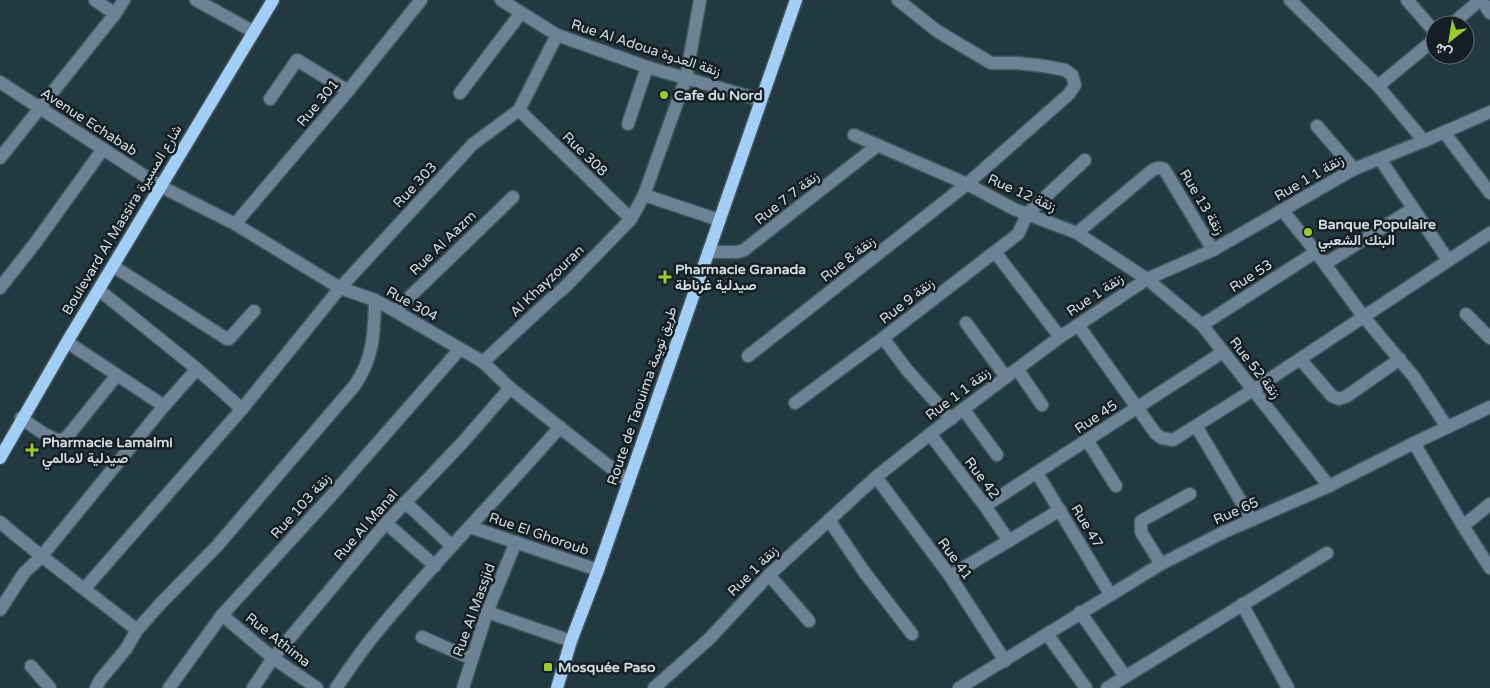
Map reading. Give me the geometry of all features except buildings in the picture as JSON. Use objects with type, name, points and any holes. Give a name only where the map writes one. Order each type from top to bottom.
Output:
[{"type":"main road","name":"Boulevard Al Massira شارع المسيرة","points":[[0,458],[21,418],[273,0]]},
{"type":"main road","name":"Route de Taouima طريق تويمة","points":[[557,688],[571,641],[598,570],[796,0]]},
{"type":"street","points":[[95,0],[114,14]]},
{"type":"street","points":[[0,158],[124,0]]},
{"type":"street","points":[[196,0],[254,32]]},
{"type":"street","name":"Rue 301","points":[[236,224],[348,91],[421,0]]},
{"type":"street","name":"Rue Al Adoua زنقة العدوة","points":[[501,0],[557,35],[647,68],[761,100]]},
{"type":"street","name":"Al Khayzouran","points":[[483,362],[564,288],[631,219],[644,195],[686,78],[700,0]]},
{"type":"street","name":"Rue 8 زنقة","points":[[748,356],[967,184],[1069,94],[1075,85],[1072,75],[1065,70],[1022,63],[991,63],[937,31],[898,0]]},
{"type":"street","points":[[1290,0],[1378,86],[1424,141]]},
{"type":"street","points":[[1407,0],[1425,21]]},
{"type":"street","points":[[1463,15],[1481,0],[1490,13]]},
{"type":"street","points":[[460,93],[521,13]]},
{"type":"street","points":[[519,110],[557,35]]},
{"type":"street","points":[[1378,86],[1425,47]]},
{"type":"street","points":[[270,99],[297,60],[348,91]]},
{"type":"street","points":[[628,124],[647,68]]},
{"type":"street","name":"Avenue Echabab","points":[[0,82],[160,186]]},
{"type":"street","name":"Rue 308","points":[[519,110],[631,219]]},
{"type":"street","name":"Rue 303","points":[[85,588],[242,409],[340,288],[473,144],[519,110]]},
{"type":"street","name":"Rue 1 زنقة 1","points":[[1147,279],[1213,250],[1354,169],[1490,112]]},
{"type":"street","points":[[1317,126],[1354,169]]},
{"type":"street","points":[[1444,132],[1490,193]]},
{"type":"street","points":[[854,136],[878,146]]},
{"type":"street","name":"Rue 12 زنقة","points":[[878,146],[967,184],[1014,209],[1078,233],[1147,279]]},
{"type":"street","name":"Rue 7 زنقة 7","points":[[708,252],[738,252],[744,250],[878,146]]},
{"type":"street","points":[[0,288],[36,242],[103,149]]},
{"type":"street","points":[[1380,159],[1448,260]]},
{"type":"street","name":"Rue 9 زنقة","points":[[795,402],[883,338],[1018,234],[1028,213],[1084,160]]},
{"type":"street","name":"Rue 13 زنقة","points":[[1078,233],[1154,169],[1159,168],[1164,169],[1213,250]]},
{"type":"street","name":"Rue 304","points":[[160,186],[236,224],[340,288],[375,300],[483,362],[510,388],[628,482]]},
{"type":"street","points":[[644,195],[719,220]]},
{"type":"street","name":"Rue Al Aazm","points":[[395,311],[513,198]]},
{"type":"street","points":[[1325,264],[1412,209]]},
{"type":"street","points":[[1283,211],[1316,252],[1362,316],[1400,359],[1426,393],[1447,427]]},
{"type":"street","points":[[1078,325],[1156,434],[1167,441],[1172,440],[1253,390],[1362,316],[1489,235]]},
{"type":"street","points":[[995,252],[1060,337]]},
{"type":"street","name":"Rue 53","points":[[1202,326],[1316,252]]},
{"type":"street","points":[[113,266],[226,340],[230,339],[254,311]]},
{"type":"street","name":"Rue 1 زنقة","points":[[1060,337],[1147,279]]},
{"type":"street","name":"Rue 52 زنقة","points":[[1147,279],[1202,326],[1329,486]]},
{"type":"street","points":[[99,290],[242,409]]},
{"type":"street","points":[[111,688],[98,684],[126,649],[138,630],[162,602],[217,546],[355,385],[369,359],[373,338],[375,300]]},
{"type":"street","points":[[1466,314],[1490,338]]},
{"type":"street","points":[[966,324],[1006,377]]},
{"type":"street","name":"Rue 1 زنقة 1","points":[[876,477],[930,434],[1060,337]]},
{"type":"street","points":[[883,338],[907,370],[951,419]]},
{"type":"street","points":[[67,342],[164,406]]},
{"type":"street","name":"Rue 103 زنقة","points":[[169,688],[222,615],[331,496],[460,349]]},
{"type":"street","name":"Rue 45","points":[[985,506],[1223,352]]},
{"type":"street","points":[[1300,359],[1332,396],[1339,399],[1347,396],[1400,359]]},
{"type":"street","points":[[1017,369],[1042,405]]},
{"type":"street","points":[[0,610],[24,573],[41,557],[164,406],[197,370]]},
{"type":"street","points":[[21,418],[52,437],[59,440],[63,439],[67,437],[117,375]]},
{"type":"street","name":"Rue Al Manal","points":[[253,688],[273,658],[386,523],[463,442],[510,388]]},
{"type":"street","name":"Rue 65","points":[[959,688],[1161,564],[1252,520],[1329,486],[1490,407]]},
{"type":"street","points":[[964,410],[997,454]]},
{"type":"street","points":[[1196,426],[1252,520]]},
{"type":"street","points":[[336,688],[371,639],[560,427]]},
{"type":"street","name":"Rue 42","points":[[930,434],[1009,541]]},
{"type":"street","points":[[1087,440],[1116,486]]},
{"type":"street","points":[[1414,443],[1490,568]]},
{"type":"street","name":"Rue 47","points":[[1037,473],[1110,594]]},
{"type":"street","name":"Rue 1 زنقة","points":[[654,688],[708,639],[769,575],[876,477]]},
{"type":"street","name":"Rue 41","points":[[876,477],[950,576],[1005,661]]},
{"type":"street","points":[[1161,564],[1141,532],[1141,521],[1190,494]]},
{"type":"street","points":[[405,502],[452,546]]},
{"type":"street","points":[[1463,526],[1490,504]]},
{"type":"street","points":[[950,576],[1060,510]]},
{"type":"street","points":[[829,520],[865,573],[912,634]]},
{"type":"street","points":[[0,522],[41,557],[85,588],[138,630]]},
{"type":"street","points":[[386,523],[435,566]]},
{"type":"street","name":"Rue El Ghoroub","points":[[470,527],[598,570]]},
{"type":"street","name":"Rue Al Massjid","points":[[463,688],[487,612],[516,542]]},
{"type":"street","points":[[1107,688],[1327,553]]},
{"type":"street","points":[[769,575],[809,621]]},
{"type":"street","points":[[1242,604],[1288,688]]},
{"type":"street","points":[[487,612],[571,641]]},
{"type":"street","points":[[1080,612],[1125,676]]},
{"type":"street","name":"Rue Athima","points":[[222,615],[273,658],[317,688]]},
{"type":"street","points":[[1047,634],[1086,688]]},
{"type":"street","points":[[422,637],[472,658]]},
{"type":"street","points":[[31,666],[50,688]]},
{"type":"place","name":"Cafe du Nord","points":[[664,95]]},
{"type":"place","name":"Banque Populaire البنك الشعبي","points":[[1308,232]]},
{"type":"place","name":"Pharmacie Granada صيدلية غرناطة","points":[[665,277]]},
{"type":"place","name":"Pharmacie Lamalmi صيدلية لامالمي","points":[[32,450]]},
{"type":"place","name":"Mosquée Paso","points":[[548,667]]}]
